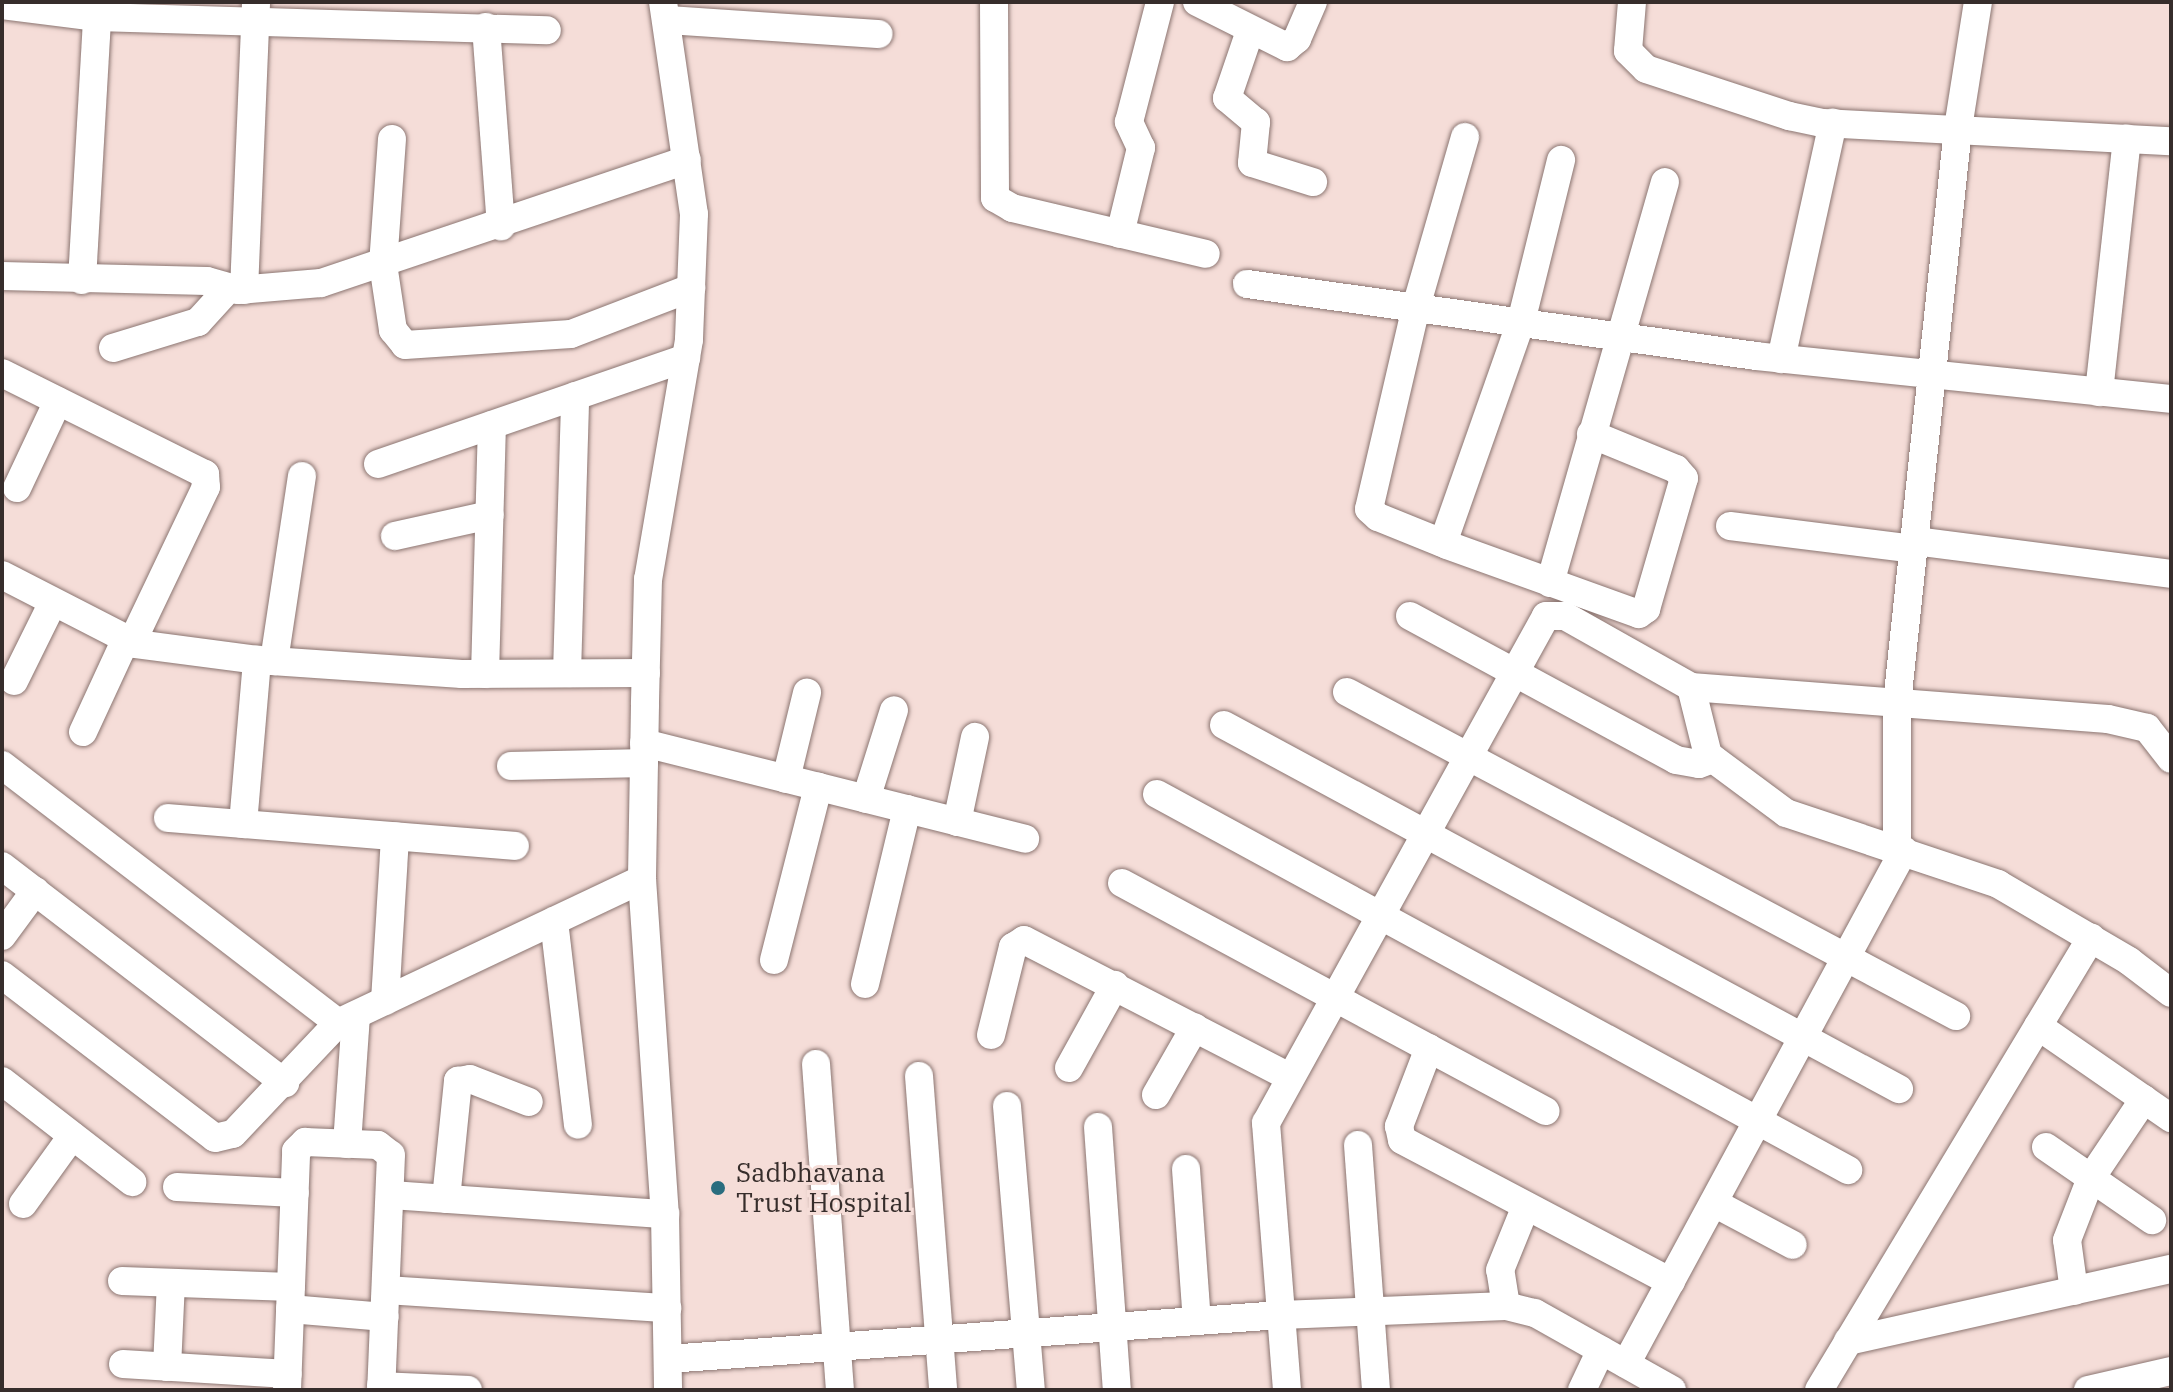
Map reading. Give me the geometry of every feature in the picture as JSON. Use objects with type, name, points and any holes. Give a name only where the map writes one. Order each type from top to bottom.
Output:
[{"type":"street","points":[[994,2],[995,198],[1012,208],[1206,254]]},
{"type":"street","points":[[1120,234],[1141,148],[1129,122],[1160,2]]},
{"type":"street","points":[[1197,2],[1287,47],[1297,39],[1313,2]]},
{"type":"street","points":[[1632,2],[1628,51],[1646,69],[1789,116],[1833,123],[2171,141]]},
{"type":"street","points":[[1626,1364],[1847,956],[1901,849],[1897,703],[1958,128],[1978,2]]},
{"type":"street","points":[[2,5],[256,10],[547,30]]},
{"type":"street","points":[[82,280],[97,9]]},
{"type":"street","points":[[113,348],[198,322],[236,289],[256,10]]},
{"type":"street","points":[[668,1390],[665,1214],[642,879],[644,753],[648,579],[686,358],[694,214],[665,11],[879,34]]},
{"type":"street","points":[[486,27],[501,226]]},
{"type":"street","points":[[1250,31],[1227,98],[1256,122],[1252,163],[1313,182]]},
{"type":"street","points":[[1781,359],[1833,123]]},
{"type":"street","points":[[1465,137],[1416,307],[1369,509],[1378,517],[1443,543],[1635,615],[1643,612],[1684,483],[1676,469],[1591,434]]},
{"type":"street","points":[[392,139],[383,264],[397,340],[416,349],[571,334],[691,288]]},
{"type":"street","points":[[2099,392],[2127,139]]},
{"type":"street","points":[[2,276],[207,281],[236,289],[321,283],[501,226],[687,160]]},
{"type":"street","points":[[1443,543],[1521,322],[1561,160]]},
{"type":"street","points":[[1550,583],[1618,336],[1665,182]]},
{"type":"street","points":[[1247,284],[1781,359],[2171,399]]},
{"type":"street","points":[[378,464],[686,358]]},
{"type":"street","points":[[2,373],[205,474],[206,487],[83,732]]},
{"type":"street","points":[[567,673],[575,396]]},
{"type":"street","points":[[17,488],[58,401]]},
{"type":"street","points":[[485,674],[492,425]]},
{"type":"street","points":[[243,824],[265,660],[302,476]]},
{"type":"street","points":[[395,536],[490,515]]},
{"type":"street","points":[[1730,526],[2171,574]]},
{"type":"street","points":[[2,575],[129,640],[265,660],[485,674],[646,673]]},
{"type":"street","points":[[14,681],[53,602]]},
{"type":"street","points":[[1287,1390],[1266,1136],[1272,1108],[1546,616],[1558,613],[1691,687],[2108,719],[2147,728],[2171,759]]},
{"type":"street","points":[[1410,616],[1676,760],[1699,764],[1713,759]]},
{"type":"street","points":[[1691,687],[1713,759],[1786,813],[1998,884],[2091,938],[2171,993]]},
{"type":"street","points":[[1347,692],[1956,1016]]},
{"type":"street","points":[[786,779],[807,693]]},
{"type":"street","points":[[866,799],[894,710]]},
{"type":"street","points":[[1224,725],[1423,837],[1804,1035],[1899,1089]]},
{"type":"street","points":[[957,822],[975,737]]},
{"type":"street","points":[[511,766],[644,753],[786,779],[1025,839]]},
{"type":"street","points":[[2,765],[347,1019]]},
{"type":"street","points":[[774,960],[818,787]]},
{"type":"street","points":[[1157,794],[1378,917],[1760,1118],[1848,1170]]},
{"type":"street","points":[[865,984],[907,809]]},
{"type":"street","points":[[168,818],[515,846]]},
{"type":"street","points":[[385,1001],[395,836]]},
{"type":"street","points":[[2,866],[285,1083]]},
{"type":"street","points":[[2,975],[215,1138],[233,1134],[347,1019],[642,879]]},
{"type":"street","points":[[1122,883],[1545,1111]]},
{"type":"street","points":[[2,936],[35,891]]},
{"type":"street","points":[[554,921],[578,1125]]},
{"type":"street","points":[[1819,1390],[2091,938]]},
{"type":"street","points":[[991,1035],[1018,942],[1031,941],[1289,1077]]},
{"type":"street","points":[[1069,1068],[1115,985]]},
{"type":"street","points":[[347,1019],[347,1144]]},
{"type":"street","points":[[2038,1026],[2171,1118]]},
{"type":"street","points":[[1156,1095],[1195,1027]]},
{"type":"street","points":[[1429,1048],[1399,1126],[1402,1140],[1671,1282]]},
{"type":"street","points":[[816,1064],[840,1390]]},
{"type":"street","points":[[919,1076],[943,1390]]},
{"type":"street","points":[[446,1199],[458,1081],[470,1079],[529,1102]]},
{"type":"street","points":[[3,1083],[132,1182]]},
{"type":"street","points":[[2074,1291],[2067,1240],[2091,1178],[2144,1099]]},
{"type":"street","points":[[1007,1106],[1031,1390]]},
{"type":"street","points":[[1098,1127],[1117,1390]]},
{"type":"street","points":[[23,1204],[72,1136]]},
{"type":"street","points":[[123,1364],[288,1382],[299,1146],[378,1145],[391,1155],[381,1388],[468,1390]]},
{"type":"street","points":[[1358,1145],[1376,1390]]},
{"type":"street","points":[[2046,1147],[2152,1220]]},
{"type":"street","points":[[1186,1169],[1197,1321]]},
{"type":"street","points":[[177,1187],[295,1193]]},
{"type":"street","points":[[391,1195],[665,1214]]},
{"type":"street","points":[[1714,1203],[1793,1245]]},
{"type":"street","points":[[1506,1306],[1500,1270],[1526,1206]]},
{"type":"street","points":[[1848,1341],[2171,1269]]},
{"type":"street","points":[[122,1281],[171,1283],[291,1298],[385,1303],[667,1308]]},
{"type":"street","points":[[167,1367],[171,1283]]},
{"type":"street","points":[[668,1359],[1281,1315],[1506,1306],[1535,1313],[1672,1390]]},
{"type":"street","points":[[1582,1390],[1601,1350]]},
{"type":"street","points":[[2088,1390],[2171,1371]]},
{"type":"place","name":"Sadbhavana Trust Hospital","points":[[718,1188]]}]
